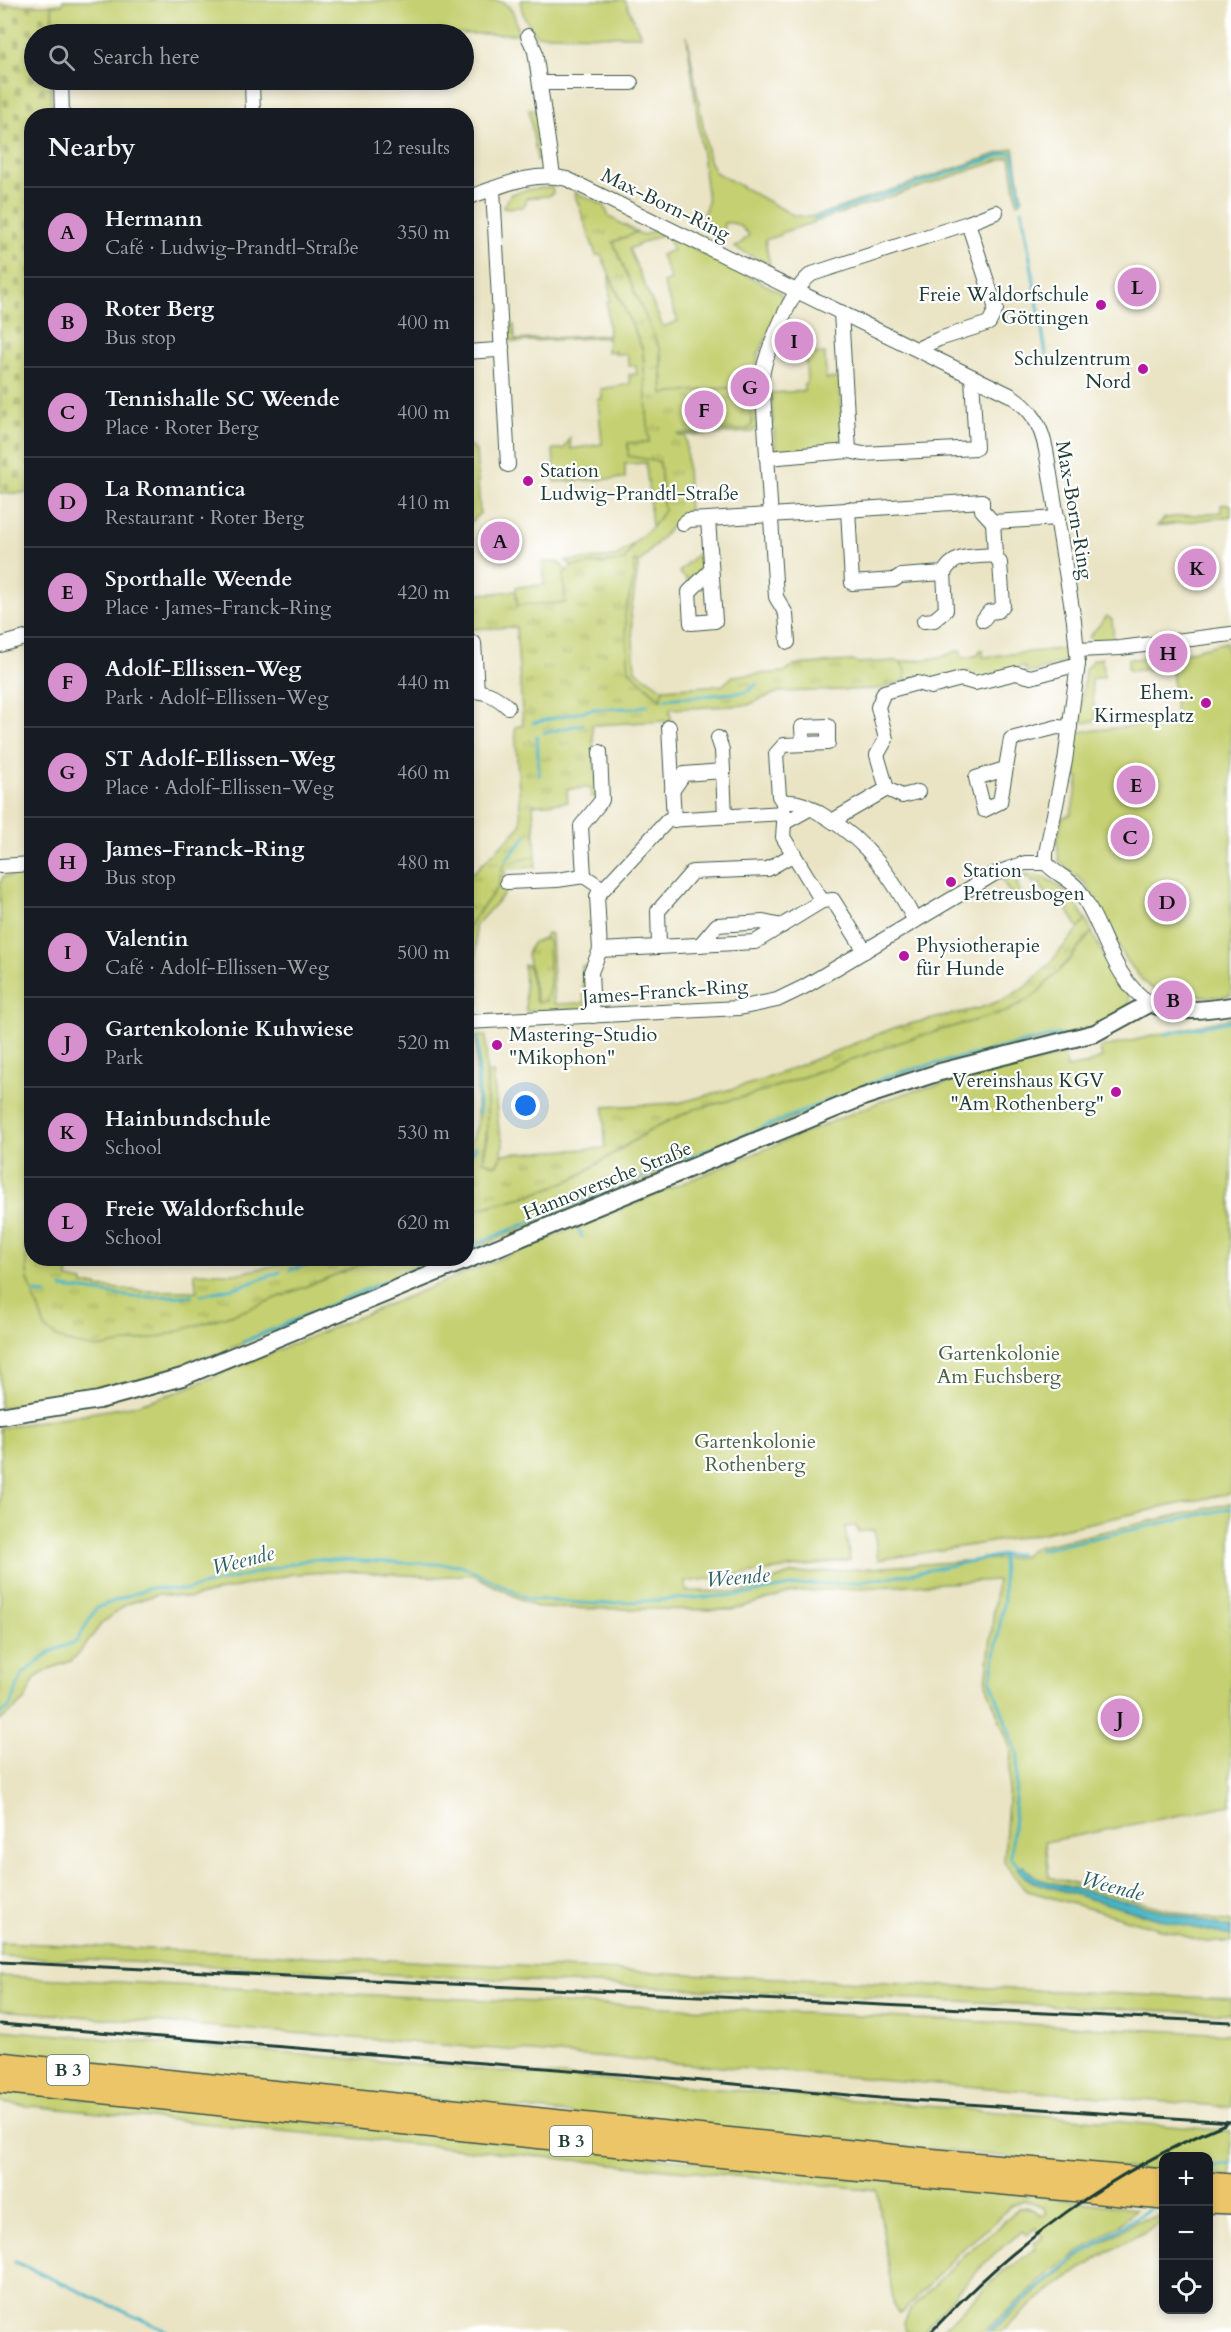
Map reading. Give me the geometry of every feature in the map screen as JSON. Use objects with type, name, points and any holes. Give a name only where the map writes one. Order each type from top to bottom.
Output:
[{"type":"highway","name":"B 3","points":[[0,2063],[937,2160],[1159,2180]]},
{"type":"highway","name":"B 3","points":[[0,2082],[810,2166],[1159,2199]]},
{"type":"street","points":[[528,36],[535,51],[553,176]]},
{"type":"street","points":[[540,83],[631,84]]},
{"type":"street","points":[[61,90],[62,108]]},
{"type":"street","points":[[252,90],[253,108]]},
{"type":"street","name":"Max-Born-Ring","points":[[474,195],[521,180],[553,176],[585,186],[1018,400],[1036,419],[1046,450],[1078,657]]},
{"type":"street","points":[[493,189],[508,465]]},
{"type":"street","points":[[788,642],[786,614],[776,597],[762,377],[764,363],[797,290],[803,279],[812,274],[996,212]]},
{"type":"street","points":[[917,349],[939,339],[989,323],[996,309],[968,223]]},
{"type":"street","points":[[841,312],[849,452]]},
{"type":"street","points":[[474,351],[497,350],[502,347]]},
{"type":"street","points":[[767,458],[849,452],[863,454],[976,448],[972,377]]},
{"type":"street","points":[[683,525],[688,520],[982,501],[982,510],[993,522],[995,555],[1000,563],[1003,605],[998,611],[989,612],[983,620]]},
{"type":"street","points":[[848,509],[852,583],[944,573]]},
{"type":"street","points":[[993,522],[1058,518]]},
{"type":"street","points":[[708,519],[711,570]]},
{"type":"street","points":[[924,621],[934,620],[946,610],[944,573],[947,565],[957,558],[995,555]]},
{"type":"street","points":[[886,789],[877,755],[886,739],[878,707],[884,692],[917,683],[931,687],[961,679],[975,683],[1016,673],[1031,677],[1078,657],[1120,648],[1231,634]]},
{"type":"street","points":[[0,645],[24,638]]},
{"type":"street","points":[[1078,657],[1070,728],[1046,863],[1051,869],[1068,879],[1078,890],[1122,971],[1133,988],[1150,1003],[1172,1009],[1231,1006]]},
{"type":"street","points":[[474,691],[497,697],[508,707]]},
{"type":"street","points":[[669,727],[674,820]]},
{"type":"street","points":[[1005,769],[970,778],[984,810],[1000,802],[1011,739],[1057,727],[1070,728]]},
{"type":"street","points":[[718,738],[722,750],[725,817]]},
{"type":"street","points":[[803,744],[784,745],[776,754],[778,796],[794,854],[822,901]]},
{"type":"street","points":[[584,876],[581,826],[602,800],[600,752]]},
{"type":"street","points":[[672,791],[684,774],[723,771]]},
{"type":"street","points":[[886,789],[902,796],[918,792]]},
{"type":"street","points":[[832,821],[886,789]]},
{"type":"street","points":[[773,866],[783,853],[783,819],[795,801],[811,808],[858,840],[878,860],[915,921]]},
{"type":"street","points":[[593,1016],[591,972],[600,950],[597,896],[668,820],[725,817],[783,819],[811,808]]},
{"type":"street","points":[[659,946],[658,911],[692,872],[768,869],[794,854]]},
{"type":"street","name":"James-Franck-Ring","points":[[474,1022],[739,1008],[777,1000],[804,987],[1007,868],[1025,863],[1046,863]]},
{"type":"street","points":[[0,866],[24,864]]},
{"type":"street","points":[[507,882],[557,880],[584,876],[603,889]]},
{"type":"street","points":[[600,950],[755,942],[822,901],[833,900],[865,951]]},
{"type":"street","name":"Hannoversche Straße","points":[[474,1257],[863,1097],[940,1072],[1095,1033],[1150,1003]]},
{"type":"street","name":"Hannoversche Straße","points":[[0,1416],[99,1400],[182,1377],[452,1266]]},
{"type":"green space","points":[[63,0],[498,1],[511,9],[518,34],[474,34],[474,24],[52,24],[52,5],[63,4]]},
{"type":"green space","points":[[521,0],[625,0],[641,36],[536,35],[525,18]]},
{"type":"green space","points":[[0,5],[52,5],[52,24],[24,24],[24,90],[51,90],[51,108],[24,108],[24,493],[0,493]]},
{"type":"green space","points":[[687,36],[709,160],[715,172],[793,215],[809,217],[821,214],[1014,148],[1022,199],[1017,203],[1010,157],[765,240],[770,266],[734,247],[749,235],[741,227],[732,223],[724,223],[723,231],[720,231],[700,222],[708,202]]},
{"type":"green space","points":[[529,109],[540,112],[546,156],[543,162],[537,160]]},
{"type":"green space","points":[[552,187],[553,193],[548,196],[526,198],[526,204],[523,207],[503,208],[511,194]]},
{"type":"green space","points":[[574,192],[604,205],[609,217],[637,232],[613,242],[660,350],[663,394],[739,387],[748,389],[750,392],[752,425],[748,429],[678,434],[685,436],[686,440],[689,515],[682,515],[639,563],[634,561],[634,577],[625,614],[629,670],[661,700],[663,689],[723,685],[733,676],[785,672],[794,665],[896,661],[900,662],[906,671],[905,681],[879,689],[778,692],[748,705],[670,709],[671,727],[666,721],[592,725],[597,797],[592,797],[591,788],[567,789],[568,802],[533,805],[536,856],[503,865],[498,887],[474,918],[474,871],[519,828],[521,822],[515,727],[523,725],[516,627],[474,629],[474,594],[516,591],[517,605],[565,603],[564,574],[572,566],[624,561],[635,542],[652,527],[664,511],[660,462],[628,456],[628,443],[649,442],[643,350],[601,255],[596,255]]},
{"type":"green space","points":[[656,230],[663,234],[629,249],[663,327],[678,321],[663,283],[671,280],[661,255],[673,250],[669,240],[671,237],[780,292],[783,302],[758,355],[754,384],[746,385],[746,389],[738,387],[663,394],[662,357],[613,242],[637,232],[643,235]]},
{"type":"green space","points":[[609,275],[643,350],[649,442],[628,443],[629,456],[660,462],[664,511],[652,527],[646,463],[625,464],[625,478],[555,482],[553,449],[564,449],[570,438],[571,449],[602,444],[598,399],[602,399],[601,389],[630,384],[629,375],[637,374],[636,366],[629,366],[627,354],[607,352],[608,337],[513,342],[510,339],[509,325],[514,325],[515,340],[609,335],[607,302],[610,301]]},
{"type":"green space","points":[[825,353],[826,379],[840,378],[843,441],[839,447],[779,451],[775,446],[771,393],[804,391],[804,384],[807,384],[806,361],[802,361],[802,354]]},
{"type":"green space","points":[[750,392],[754,392],[757,427],[752,432],[678,436],[678,433],[748,429],[752,425]]},
{"type":"green space","points":[[474,449],[476,451],[480,514],[474,519]]},
{"type":"green space","points":[[1221,505],[1231,505],[1231,516],[1157,526],[1165,518],[1221,512]]},
{"type":"green space","points":[[635,542],[624,561],[572,566],[566,561],[616,557]]},
{"type":"green space","points":[[702,549],[705,552],[706,565],[689,582],[679,572]]},
{"type":"green space","points":[[634,560],[639,563],[631,613],[635,670],[663,689],[662,700],[628,670],[625,614],[634,577]]},
{"type":"green space","points":[[543,562],[558,562],[567,571],[564,574],[565,603],[516,606],[516,587],[544,585]]},
{"type":"green space","points":[[1107,616],[1112,620],[1114,640],[1095,641],[1089,637]]},
{"type":"green space","points":[[1226,642],[1227,654],[1231,654],[1231,995],[1220,997],[1168,995],[1150,987],[1143,981],[1124,957],[1086,884],[1059,861],[1057,841],[1062,818],[1071,814],[1079,778],[1071,772],[1078,732],[1161,723],[1161,720],[1176,719],[1172,668],[1130,671],[1128,659],[1149,658],[1149,661],[1158,660],[1158,657],[1163,656],[1164,659],[1170,658],[1172,662],[1176,660],[1176,655]]},
{"type":"green space","points":[[1068,648],[1067,658],[1063,663],[1030,673],[1024,666],[975,679],[970,676],[969,672],[931,683],[925,676],[905,681],[900,662],[939,658],[960,650],[963,658],[978,655],[980,650],[983,650],[983,657]]},
{"type":"green space","points":[[1102,658],[1104,677],[1091,679],[1096,721],[1080,723],[1085,670],[1093,660]]},
{"type":"green space","points":[[536,856],[535,867],[505,869],[506,892],[475,926],[479,1004],[476,1004],[476,1014],[474,1014],[474,918],[498,887],[503,864]]},
{"type":"green space","points":[[24,873],[24,1187],[22,1212],[24,1266],[27,1266],[28,1279],[159,1337],[246,1310],[357,1266],[433,1266],[180,1369],[102,1392],[0,1408],[0,884],[3,877]]},
{"type":"green space","points":[[1028,874],[1039,876],[1063,889],[1086,920],[1079,929],[1058,894],[1049,899],[1038,881],[1033,883],[1028,876],[1016,883],[1020,891],[1014,895],[1009,892],[1002,880]]},
{"type":"green space","points":[[1086,920],[1092,932],[1068,961],[1034,996],[1008,1011],[909,1039],[755,1094],[695,1109],[657,1126],[575,1178],[534,1194],[474,1210],[474,1134],[477,1125],[476,1036],[486,1036],[487,1127],[483,1161],[496,1165],[503,1154],[605,1148],[604,1107],[678,1103],[760,1081],[896,1027],[980,1008],[1005,999],[1027,986]]},
{"type":"green space","points":[[1092,932],[1107,962],[1127,992],[1129,1001],[1126,1011],[1094,1028],[911,1071],[474,1249],[474,1210],[534,1194],[575,1178],[657,1126],[695,1109],[755,1094],[909,1039],[1008,1011],[1034,996]]},
{"type":"green space","points":[[548,933],[551,934],[554,1004],[584,1003],[582,966],[587,966],[589,1004],[585,1008],[526,1011],[524,965],[528,965],[536,1002],[548,941],[543,939]]},
{"type":"green space","points":[[543,939],[548,940],[550,984],[546,1001],[537,1002],[527,954],[532,943]]},
{"type":"green space","points":[[1231,1018],[1231,1493],[1029,1536],[878,1560],[874,1530],[858,1532],[856,1526],[845,1527],[850,1560],[685,1582],[686,1591],[741,1592],[790,1574],[1020,1557],[1036,1547],[1231,1503],[1231,1805],[1045,1842],[1049,1877],[1193,1916],[1231,1922],[1231,1942],[1205,1942],[1025,1890],[1004,1862],[1011,1750],[986,1684],[997,1580],[792,1592],[732,1610],[538,1608],[471,1574],[437,1577],[344,1571],[293,1574],[190,1598],[159,1594],[127,1604],[101,1624],[71,1661],[49,1669],[35,1678],[25,1700],[0,1721],[0,1428],[132,1406],[174,1393],[882,1101],[913,1091],[1065,1055],[1067,1068],[1089,1064],[1102,1058],[1100,1048]]},
{"type":"green space","points":[[487,1073],[493,1073],[499,1131],[503,1144],[502,1153],[496,1165],[483,1161],[487,1141]]},
{"type":"green space","points":[[24,1185],[24,1235],[22,1213]]},
{"type":"green space","points":[[27,1266],[68,1266],[68,1279],[83,1282],[83,1285],[140,1291],[197,1291],[194,1273],[240,1273],[272,1266],[357,1266],[246,1310],[159,1337],[97,1348],[66,1342],[46,1330],[28,1279]]},
{"type":"green space","points":[[0,1942],[1231,1999],[1231,2014],[0,1956]]},
{"type":"green space","points":[[0,1976],[1231,2034],[1231,2107],[0,2010]]},
{"type":"green space","points":[[0,2030],[1231,2131],[1231,2177],[1213,2175],[1213,2152],[1159,2152],[1159,2171],[1122,2168],[0,2057]]},
{"type":"green space","points":[[0,2090],[1054,2198],[1135,2209],[1121,2224],[1053,2270],[984,2332],[940,2332],[1001,2273],[1036,2248],[1033,2244],[1043,2237],[1035,2228],[1027,2235],[1023,2231],[994,2254],[959,2290],[925,2330],[926,2332],[906,2332],[904,2322],[910,2310],[965,2254],[995,2231],[1018,2208],[1026,2207],[1041,2216],[1046,2214],[1044,2208],[1024,2200],[1010,2206],[991,2226],[961,2250],[903,2312],[898,2313],[894,2307],[877,2190],[0,2103]]},
{"type":"green space","points":[[1159,2216],[1159,2224],[1120,2245],[1058,2284],[1002,2332],[991,2332],[1083,2254],[1137,2221]]},
{"type":"water","points":[[1023,1866],[1038,1879],[1231,1928],[1231,1936],[1172,1923],[1033,1882],[1017,1868]]},
{"type":"waterway","points":[[814,219],[1007,153],[1013,153],[1020,201]]},
{"type":"waterway","points":[[1022,210],[1047,360]]},
{"type":"waterway","points":[[665,699],[746,692],[757,684]]},
{"type":"waterway","points":[[533,723],[594,709],[636,708],[648,705]]},
{"type":"waterway","points":[[544,733],[583,724]]},
{"type":"waterway","points":[[537,736],[539,776]]},
{"type":"waterway","points":[[506,860],[526,836]]},
{"type":"waterway","points":[[1165,1034],[1231,1021]]},
{"type":"waterway","points":[[474,1245],[897,1073],[1059,1034]]},
{"type":"waterway","points":[[478,1038],[479,1114]]},
{"type":"waterway","points":[[474,1150],[476,1146]]},
{"type":"waterway","points":[[564,1195],[569,1207]]},
{"type":"waterway","points":[[578,1228],[582,1237]]},
{"type":"waterway","points":[[290,1270],[303,1266]]},
{"type":"waterway","points":[[243,1342],[421,1266]]},
{"type":"waterway","points":[[201,1295],[242,1286],[280,1272]]},
{"type":"waterway","points":[[62,1288],[82,1290]]},
{"type":"waterway","points":[[84,1290],[133,1297],[192,1296]]},
{"type":"waterway","points":[[34,1293],[46,1294]]},
{"type":"waterway","points":[[1039,1550],[1231,1508]]},
{"type":"waterway","points":[[1002,1555],[1019,1554]]},
{"type":"waterway","name":"Weende","points":[[0,1715],[10,1706],[22,1675],[50,1652],[77,1641],[96,1608],[149,1588],[185,1590],[311,1559],[461,1565],[529,1599],[595,1604],[740,1595],[796,1585],[847,1583],[904,1575],[1002,1555],[1004,1599],[991,1681],[1018,1755],[1011,1858],[1021,1869]]},
{"type":"waterway","points":[[1213,2168],[1231,2163]]},
{"type":"waterway","points":[[988,2332],[1025,2298],[1074,2259],[1152,2207]]},
{"type":"waterway","points":[[15,2262],[169,2332]]},
{"type":"railway","points":[[0,1962],[1231,2022]]},
{"type":"railway","points":[[0,2024],[681,2079],[880,2098],[1231,2122]]},
{"type":"railway","points":[[931,2332],[996,2268],[1067,2212],[1143,2163],[1225,2124]]},
{"type":"place","name":"Freie Waldorfschule","points":[[1137,287]]},
{"type":"place","name":"Freie Waldorfschule Göttingen","points":[[1101,305]]},
{"type":"place","name":"Valentin","points":[[794,341]]},
{"type":"place","name":"Schulzentrum Nord","points":[[1143,369]]},
{"type":"place","name":"ST Adolf-Ellissen-Weg","points":[[750,387]]},
{"type":"place","name":"Adolf-Ellissen-Weg","points":[[704,410]]},
{"type":"place","name":"Station Ludwig-Prandtl-Straße","points":[[528,481]]},
{"type":"place","name":"Hermann","points":[[500,541]]},
{"type":"place","name":"Hainbundschule","points":[[1197,568]]},
{"type":"place","name":"James-Franck-Ring","points":[[1168,653]]},
{"type":"place","name":"Ehem. Kirmesplatz","points":[[1206,703]]},
{"type":"place","name":"Sporthalle Weende","points":[[1136,785]]},
{"type":"place","name":"Tennishalle SC Weende","points":[[1130,837]]},
{"type":"place","name":"Station Pretreusbogen","points":[[951,882]]},
{"type":"place","name":"La Romantica","points":[[1167,902]]},
{"type":"place","name":"Physiotherapie für Hunde","points":[[904,956]]},
{"type":"place","name":"Roter Berg","points":[[1173,1000]]},
{"type":"place","name":"Mastering-Studio \"Mikophon\"","points":[[497,1045]]},
{"type":"place","name":"Vereinshaus KGV \"Am Rothenberg\"","points":[[1116,1092]]},
{"type":"place","name":"Gartenkolonie Kuhwiese","points":[[1120,1718]]},
{"type":"park label","name":"Gartenkolonie Am Fuchsberg","points":[[999,1364]]},
{"type":"park label","name":"Gartenkolonie Rothenberg","points":[[755,1452]]}]
